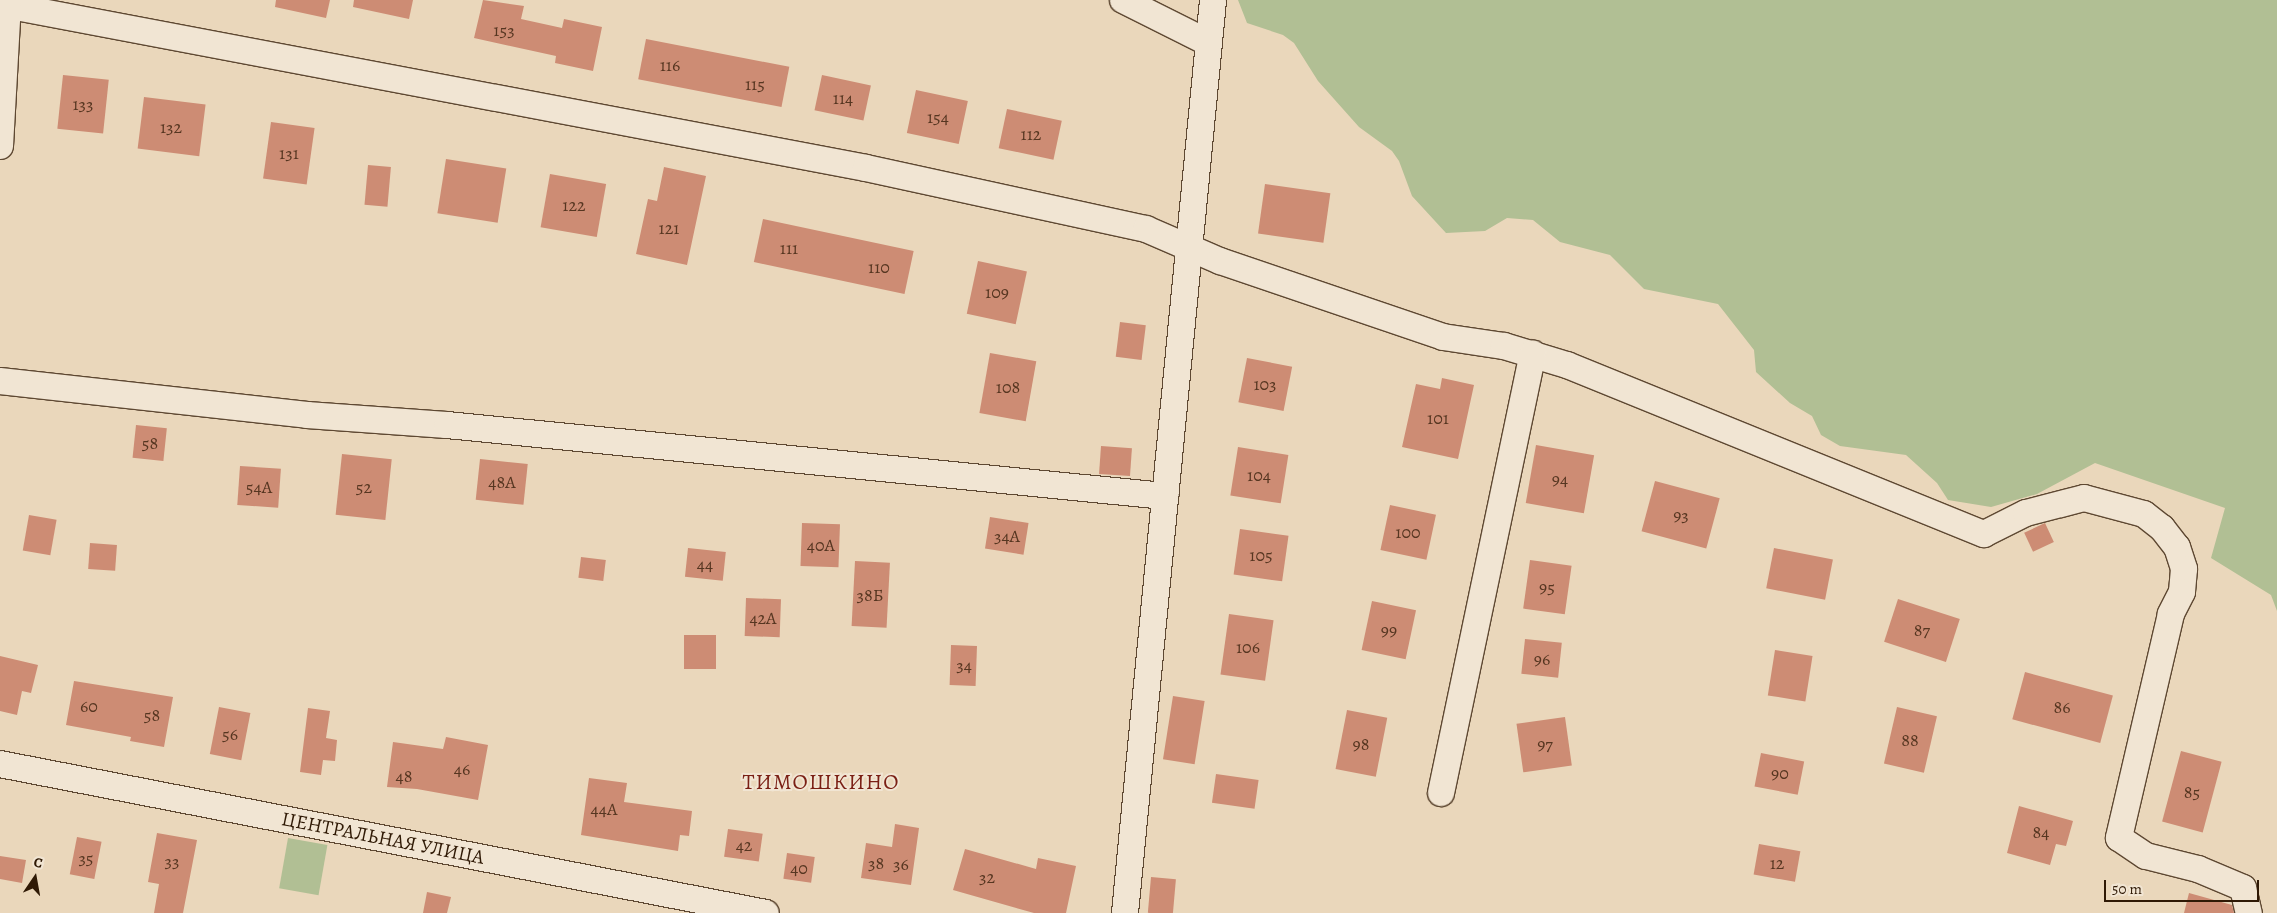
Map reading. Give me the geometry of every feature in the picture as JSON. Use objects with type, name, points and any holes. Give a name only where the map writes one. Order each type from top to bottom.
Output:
[{"type":"street","points":[[1123,0],[1207,42]]},
{"type":"street","points":[[1125,913],[1187,245],[1207,42],[1213,0]]},
{"type":"street","points":[[0,146],[4,4],[866,168],[1146,229],[1187,245],[1220,262],[1443,337],[1533,354],[1984,534],[2026,512],[2084,498],[2144,514],[2162,528],[2177,547],[2184,569],[2182,592],[2169,623],[2119,838],[2146,856],[2198,869],[2243,888],[2249,913]]},
{"type":"street","points":[[1442,793],[1533,354]]},
{"type":"street","points":[[0,380],[307,415],[447,425],[1165,496]]},
{"type":"street","name":"ЦЕНТРАЛЬНАЯ УЛИЦА","points":[[0,764],[766,913]]},
{"type":"green space","points":[[1238,0],[2277,0],[2277,611],[2271,595],[2211,558],[2225,508],[2095,463],[2037,494],[1991,507],[1948,500],[1937,483],[1906,455],[1840,446],[1821,435],[1812,416],[1790,403],[1756,372],[1754,350],[1718,304],[1644,289],[1610,255],[1560,242],[1533,220],[1507,218],[1485,231],[1446,233],[1412,196],[1399,161],[1392,151],[1359,127],[1318,81],[1294,43],[1283,35],[1247,23]]},
{"type":"green space","points":[[288,838],[327,845],[319,895],[279,888]]},
{"type":"building","points":[[276,0],[330,0],[326,18],[275,7]]},
{"type":"building","points":[[354,0],[413,0],[409,19],[353,7]]},
{"type":"building","points":[[483,0],[524,6],[521,19],[562,28],[564,19],[602,27],[593,71],[555,63],[556,56],[474,38]]},
{"type":"building","points":[[646,39],[789,67],[781,107],[638,79]]},
{"type":"building","points":[[63,75],[109,80],[103,134],[57,129]]},
{"type":"building","points":[[822,75],[871,85],[863,121],[815,110]]},
{"type":"building","points":[[916,90],[968,101],[959,144],[907,133]]},
{"type":"building","points":[[144,97],[206,105],[199,156],[138,149]]},
{"type":"building","points":[[1007,109],[1062,121],[1053,160],[999,148]]},
{"type":"building","points":[[271,122],[315,128],[307,185],[263,178]]},
{"type":"building","points":[[446,159],[506,169],[498,223],[437,213]]},
{"type":"building","points":[[368,165],[391,167],[387,207],[365,205]]},
{"type":"building","points":[[664,167],[706,176],[687,265],[636,254],[648,199],[657,201]]},
{"type":"building","points":[[550,174],[606,184],[597,237],[541,227]]},
{"type":"building","points":[[1265,184],[1330,193],[1323,243],[1258,234]]},
{"type":"building","points":[[763,219],[914,251],[904,294],[754,262]]},
{"type":"building","points":[[978,261],[1027,271],[1016,324],[967,314]]},
{"type":"building","points":[[1120,322],[1146,325],[1142,360],[1116,357]]},
{"type":"building","points":[[990,353],[1036,361],[1026,421],[979,413]]},
{"type":"building","points":[[1247,358],[1292,367],[1284,411],[1238,402]]},
{"type":"building","points":[[1442,378],[1474,385],[1458,459],[1402,447],[1416,384],[1440,389]]},
{"type":"building","points":[[136,425],[167,428],[163,461],[133,458]]},
{"type":"building","points":[[1536,445],[1594,455],[1584,513],[1526,503]]},
{"type":"building","points":[[1101,446],[1132,448],[1130,476],[1099,474]]},
{"type":"building","points":[[1238,447],[1288,455],[1281,503],[1230,495]]},
{"type":"building","points":[[342,454],[392,459],[385,520],[336,515]]},
{"type":"building","points":[[480,459],[528,464],[523,505],[476,500]]},
{"type":"building","points":[[240,466],[281,469],[278,508],[237,505]]},
{"type":"building","points":[[1655,481],[1720,498],[1706,549],[1642,531]]},
{"type":"building","points":[[1390,505],[1436,515],[1426,560],[1380,550]]},
{"type":"building","points":[[29,515],[57,520],[50,555],[23,550]]},
{"type":"building","points":[[990,517],[1029,523],[1024,555],[985,549]]},
{"type":"building","points":[[802,523],[840,524],[838,567],[800,566]]},
{"type":"building","points":[[2045,523],[2054,542],[2033,552],[2024,533]]},
{"type":"building","points":[[1240,529],[1289,536],[1282,581],[1234,575]]},
{"type":"building","points":[[90,543],[117,545],[115,571],[88,569]]},
{"type":"building","points":[[688,548],[726,552],[723,581],[685,577]]},
{"type":"building","points":[[1774,548],[1833,559],[1825,600],[1766,588]]},
{"type":"building","points":[[581,557],[606,560],[603,581],[578,578]]},
{"type":"building","points":[[1530,560],[1572,566],[1565,614],[1523,609]]},
{"type":"building","points":[[855,561],[890,563],[887,628],[852,626]]},
{"type":"building","points":[[746,598],[781,599],[780,637],[745,636]]},
{"type":"building","points":[[1898,599],[1960,619],[1946,662],[1884,642]]},
{"type":"building","points":[[1372,601],[1416,610],[1406,659],[1362,650]]},
{"type":"building","points":[[1229,614],[1274,620],[1265,681],[1221,674]]},
{"type":"building","points":[[684,635],[716,635],[716,669],[684,669]]},
{"type":"building","points":[[1525,639],[1562,643],[1558,678],[1521,674]]},
{"type":"building","points":[[951,645],[977,646],[976,686],[950,685]]},
{"type":"building","points":[[1775,650],[1813,656],[1805,701],[1768,695]]},
{"type":"building","points":[[0,656],[38,665],[31,693],[22,691],[17,715],[0,711]]},
{"type":"building","points":[[2025,672],[2113,696],[2100,743],[2012,719]]},
{"type":"building","points":[[74,681],[173,697],[164,747],[130,741],[131,737],[66,725]]},
{"type":"building","points":[[1173,696],[1205,701],[1195,764],[1163,759]]},
{"type":"building","points":[[219,707],[250,713],[241,760],[210,754]]},
{"type":"building","points":[[1897,707],[1937,716],[1924,773],[1884,764]]},
{"type":"building","points":[[308,708],[330,711],[326,738],[337,740],[335,761],[323,760],[321,775],[300,772]]},
{"type":"building","points":[[1347,710],[1387,718],[1376,777],[1336,769]]},
{"type":"building","points":[[1565,717],[1572,766],[1523,772],[1516,724]]},
{"type":"building","points":[[446,737],[488,745],[478,800],[417,789],[387,787],[393,742],[443,749]]},
{"type":"building","points":[[2181,751],[2222,762],[2203,832],[2162,822]]},
{"type":"building","points":[[1761,753],[1804,761],[1798,795],[1755,786]]},
{"type":"building","points":[[1216,774],[1259,780],[1255,809],[1212,803]]},
{"type":"building","points":[[589,778],[627,783],[624,802],[692,811],[689,836],[680,835],[678,851],[581,835]]},
{"type":"building","points":[[2019,806],[2073,821],[2066,846],[2056,844],[2050,865],[2007,853]]},
{"type":"building","points":[[895,824],[919,828],[911,885],[861,878],[866,843],[892,847]]},
{"type":"building","points":[[728,829],[763,834],[759,862],[724,857]]},
{"type":"building","points":[[157,833],[197,840],[183,913],[154,913],[159,884],[148,882]]},
{"type":"building","points":[[77,837],[102,842],[94,879],[70,874]]},
{"type":"building","points":[[1759,844],[1800,851],[1795,882],[1754,875]]},
{"type":"building","points":[[965,849],[1036,869],[1038,858],[1076,866],[1066,913],[1034,913],[953,890]]},
{"type":"building","points":[[787,853],[815,857],[811,883],[783,879]]},
{"type":"building","points":[[0,856],[26,860],[22,883],[0,879]]},
{"type":"building","points":[[1151,877],[1176,879],[1173,913],[1148,913]]},
{"type":"building","points":[[427,892],[451,897],[447,913],[423,913]]},
{"type":"building","points":[[2189,893],[2232,905],[2234,913],[2184,913]]},
{"type":"district","name":"ТИМОШКИНО","points":[[821,783]]}]
